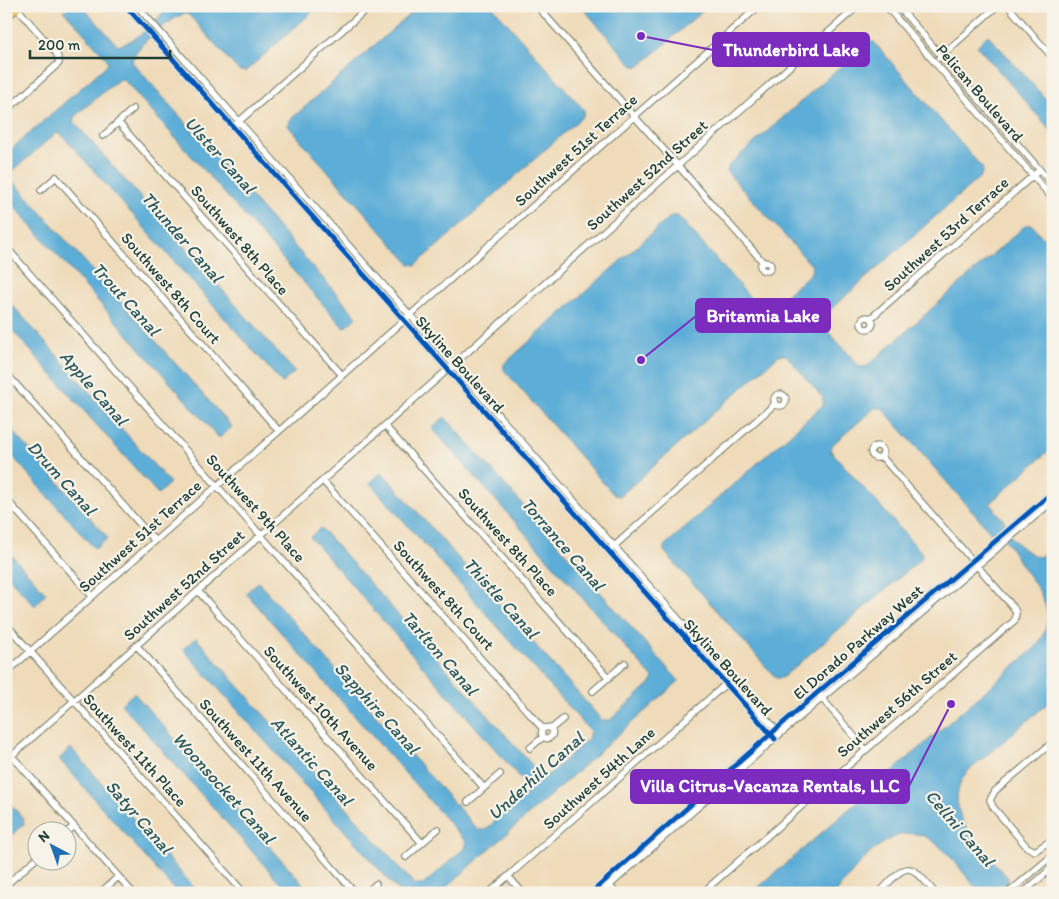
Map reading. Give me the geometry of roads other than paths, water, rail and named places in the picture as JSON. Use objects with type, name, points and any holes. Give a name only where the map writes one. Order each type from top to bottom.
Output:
[{"type":"main road","points":[[6,18],[18,7]]},
{"type":"street","name":"Skyline Boulevard","points":[[126,6],[608,551],[729,681]]},
{"type":"street","name":"Skyline Boulevard","points":[[137,6],[615,546],[775,734]]},
{"type":"street","points":[[233,127],[370,6]]},
{"type":"street","points":[[537,6],[763,262]]},
{"type":"street","name":"Southwest 51st Terrace","points":[[6,673],[759,6]]},
{"type":"street","name":"Southwest 52nd Street","points":[[6,761],[858,6]]},
{"type":"street","name":"Pelican Boulevard","points":[[886,6],[1053,198]]},
{"type":"street","name":"Pelican Boulevard","points":[[898,6],[1053,185]]},
{"type":"street","points":[[934,62],[997,6]]},
{"type":"street","points":[[1008,6],[1053,58]]},
{"type":"street","points":[[6,111],[59,63],[57,54],[18,7]]},
{"type":"street","points":[[103,136],[134,109]]},
{"type":"street","name":"Southwest 8th Place","points":[[118,122],[342,376]]},
{"type":"street","name":"Southwest 53rd Terrace","points":[[871,318],[1039,170]]},
{"type":"street","name":"Southwest 8th Court","points":[[41,190],[56,177],[279,431]]},
{"type":"street","name":"Southwest 9th Place","points":[[6,247],[484,788]]},
{"type":"street","points":[[6,373],[155,541]]},
{"type":"street","points":[[608,551],[775,404]]},
{"type":"street","name":"Southwest 8th Place","points":[[385,426],[609,678]]},
{"type":"street","points":[[881,456],[975,563]]},
{"type":"street","name":"Southwest 8th Court","points":[[323,481],[543,729]]},
{"type":"street","name":"El Dorado Parkway West","points":[[591,893],[607,883],[775,734],[1002,540],[1053,492]]},
{"type":"street","points":[[6,498],[92,596]]},
{"type":"street","name":"El Dorado Parkway West","points":[[1012,531],[1053,501]]},
{"type":"street","name":"Southwest 56th Street","points":[[702,893],[865,749],[1012,624],[1016,614],[1013,607],[975,563]]},
{"type":"street","name":"Southwest 10th Avenue","points":[[198,591],[422,843]]},
{"type":"street","name":"Southwest 11th Place","points":[[6,624],[244,893]]},
{"type":"street","name":"Southwest 11th Avenue","points":[[137,646],[355,893]]},
{"type":"street","points":[[593,691],[625,663]]},
{"type":"street","name":"Southwest 54th Lane","points":[[490,893],[729,681]]},
{"type":"street","points":[[820,696],[865,749]]},
{"type":"street","points":[[543,737],[543,729],[551,729],[563,719]]},
{"type":"street","points":[[530,748],[543,737],[550,738],[551,729]]},
{"type":"street","points":[[1053,742],[995,791],[990,800],[993,807],[1027,847],[1035,851],[1053,839]]},
{"type":"street","points":[[12,756],[70,822]]},
{"type":"street","points":[[468,802],[500,774]]},
{"type":"street","points":[[406,857],[438,828]]},
{"type":"street","points":[[78,831],[133,893]]},
{"type":"street","points":[[1008,893],[1053,855]]},
{"type":"street","points":[[6,885],[28,866]]},
{"type":"street","points":[[1023,893],[1053,867]]},
{"type":"street","points":[[879,893],[901,871],[911,868],[917,871],[935,893]]},
{"type":"street","points":[[508,876],[523,893]]},
{"type":"street","points":[[100,893],[118,877]]},
{"type":"street","points":[[607,883],[616,893]]},
{"type":"street","name":"El Dorado Parkway West","points":[[601,893],[607,883]]},
{"type":"street","points":[[366,893],[376,884]]},
{"type":"water","points":[[69,6],[82,6],[118,46],[146,30],[168,6],[319,6],[246,71],[239,71],[190,16],[185,13],[162,27],[146,40],[132,62],[357,317],[344,328],[123,79],[118,80],[75,116],[73,121],[295,372],[282,383],[61,134],[56,133],[8,175],[232,427],[219,438],[6,197],[6,154],[108,64],[107,59],[64,11]]},
{"type":"water","points":[[419,6],[492,6],[584,110],[583,116],[416,265],[410,264],[288,126],[290,120]]},
{"type":"water","points":[[581,6],[708,6],[640,66],[633,66]]},
{"type":"water","points":[[988,35],[1053,107],[1053,133],[977,46]]},
{"type":"water","name":"Cellni Canal","points":[[868,42],[874,42],[983,169],[982,175],[821,318],[822,324],[859,366],[866,367],[1026,225],[1032,225],[1053,249],[1053,447],[990,503],[1005,522],[1003,525],[1009,534],[1029,553],[1040,557],[1053,546],[1053,699],[967,772],[959,787],[957,802],[967,830],[1009,879],[999,893],[980,893],[954,861],[937,844],[922,835],[907,834],[893,838],[879,846],[855,869],[836,893],[752,893],[1035,648],[1046,626],[1046,606],[1042,597],[1008,544],[996,531],[992,534],[882,408],[875,408],[832,445],[831,451],[922,553],[921,559],[782,678],[776,678],[664,551],[664,546],[823,405],[823,398],[786,355],[779,355],[620,496],[614,495],[504,370],[504,364],[671,216],[678,216],[763,312],[768,311],[811,273],[812,266],[727,172],[728,166]]},
{"type":"water","points":[[6,298],[170,483],[158,494],[6,323]]},
{"type":"water","name":"Underhill Canal","points":[[445,417],[679,681],[440,893],[400,893],[183,649],[196,638],[415,885],[423,885],[466,847],[466,842],[246,593],[258,582],[478,830],[485,830],[526,794],[527,786],[310,537],[321,528],[542,776],[548,775],[588,739],[590,731],[370,483],[382,472],[602,720],[610,720],[651,683],[653,678],[432,428]]},
{"type":"water","points":[[6,423],[108,538],[95,549],[6,449]]},
{"type":"water","points":[[6,549],[46,593],[35,606],[6,574]]},
{"type":"water","points":[[134,693],[311,893],[289,893],[121,704]]},
{"type":"water","points":[[71,748],[199,893],[177,893],[59,759]]},
{"type":"water","points":[[10,804],[23,818],[24,824],[6,840],[6,805]]},
{"type":"place","name":"Thunderbird Lake","points":[[641,36]]},
{"type":"place","name":"Britannia Lake","points":[[641,360]]},
{"type":"place","name":"Villa Citrus-Vacanza Rentals, LLC","points":[[951,704]]},
{"type":"water label","name":"Ulster Canal","points":[[220,155]]},
{"type":"water label","name":"Thunder Canal","points":[[182,237]]},
{"type":"water label","name":"Trout Canal","points":[[126,299]]},
{"type":"water label","name":"Apple Canal","points":[[94,388]]},
{"type":"water label","name":"Drum Canal","points":[[62,478]]},
{"type":"water label","name":"Torrance Canal","points":[[563,544]]},
{"type":"water label","name":"Thistle Canal","points":[[501,598]]},
{"type":"water label","name":"Tarlton Canal","points":[[440,653]]},
{"type":"water label","name":"Sapphire Canal","points":[[377,708]]},
{"type":"water label","name":"Atlantic Canal","points":[[312,761]]},
{"type":"water label","name":"Woonsocket Canal","points":[[224,788]]},
{"type":"water label","name":"Satyr Canal","points":[[139,817]]}]
